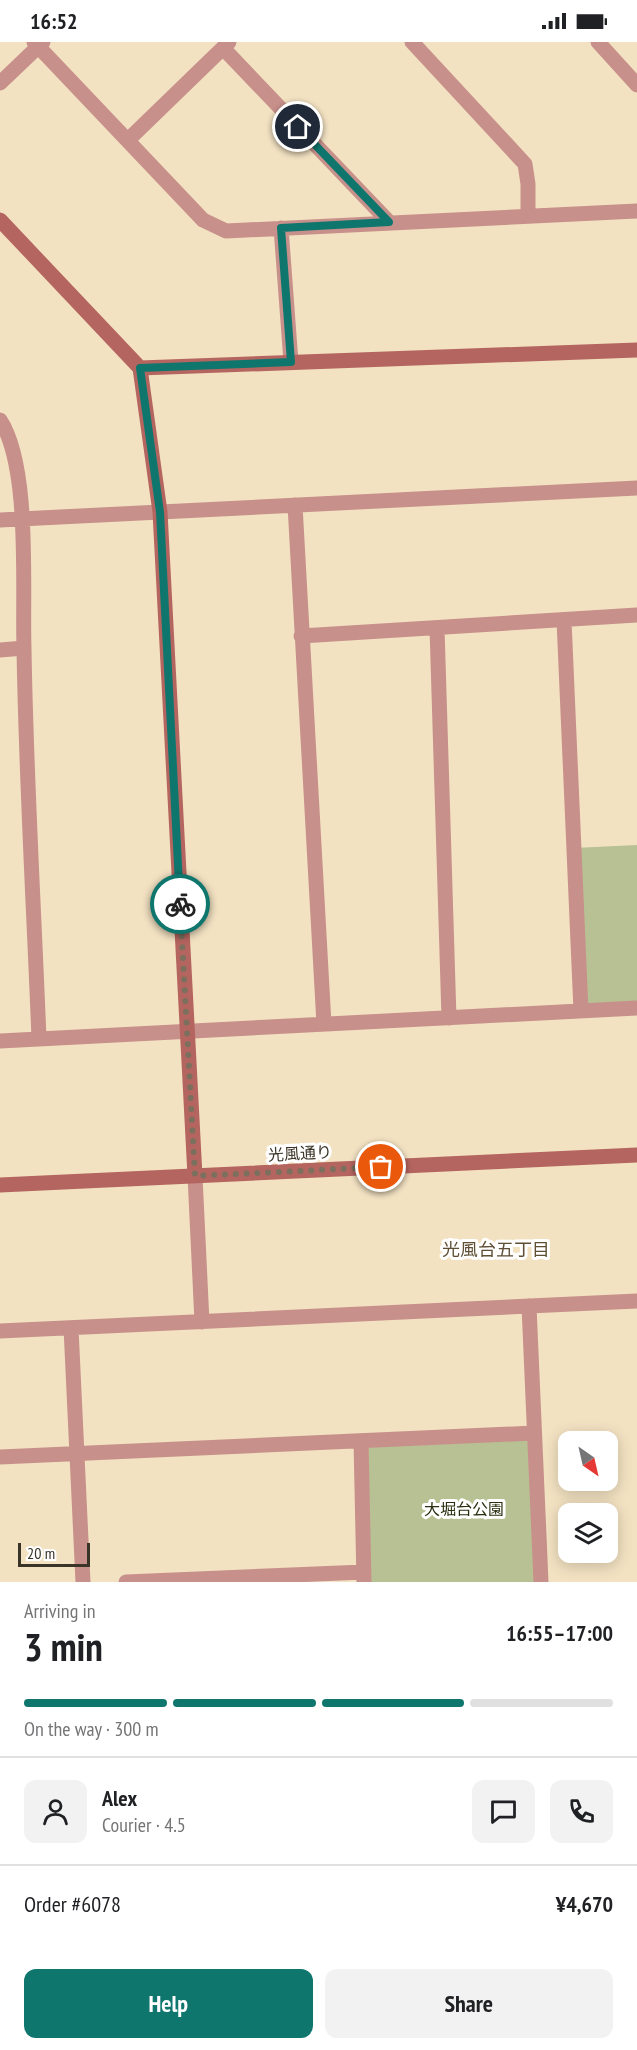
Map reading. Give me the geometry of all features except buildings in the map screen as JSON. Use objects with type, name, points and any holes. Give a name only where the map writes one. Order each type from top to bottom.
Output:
[{"type":"street","points":[[412,42],[525,164],[528,184],[528,216]]},
{"type":"street","points":[[598,42],[637,85]]},
{"type":"street","points":[[0,83],[38,43],[203,219],[226,231],[637,211]]},
{"type":"street","points":[[128,140],[226,45],[389,222]]},
{"type":"street","points":[[0,220],[140,368],[160,512],[202,1322]]},
{"type":"street","points":[[281,228],[291,362]]},
{"type":"street","points":[[140,368],[637,350]]},
{"type":"street","points":[[0,420],[12,445],[23,519],[24,648],[39,1039]]},
{"type":"street","points":[[0,520],[637,488]]},
{"type":"street","points":[[295,505],[324,1024]]},
{"type":"street","points":[[301,636],[637,615]]},
{"type":"street","points":[[564,620],[581,1011]]},
{"type":"street","points":[[437,628],[449,1017]]},
{"type":"street","points":[[0,650],[24,648]]},
{"type":"street","points":[[0,1041],[637,1008]]},
{"type":"street","name":"光風通り","points":[[0,1185],[637,1155]]},
{"type":"street","points":[[0,1331],[637,1301]]},
{"type":"street","points":[[529,1306],[541,1582]]},
{"type":"street","points":[[71,1328],[83,1582]]},
{"type":"street","points":[[0,1457],[534,1433]]},
{"type":"street","points":[[126,1582],[364,1577],[361,1441]]},
{"type":"green space","points":[[637,845],[637,1008],[581,1011],[574,848]]},
{"type":"green space","name":"大堀台公園","points":[[534,1433],[541,1582],[364,1582],[361,1441]]},
{"type":"way so far","points":[[180,904],[195,1176],[381,1167]]},
{"type":"district","name":"光風台五丁目","points":[[496,1250]]},
{"type":"route","points":[[180,904],[160,512],[140,368],[291,362],[281,228],[389,222],[298,127]]}]
